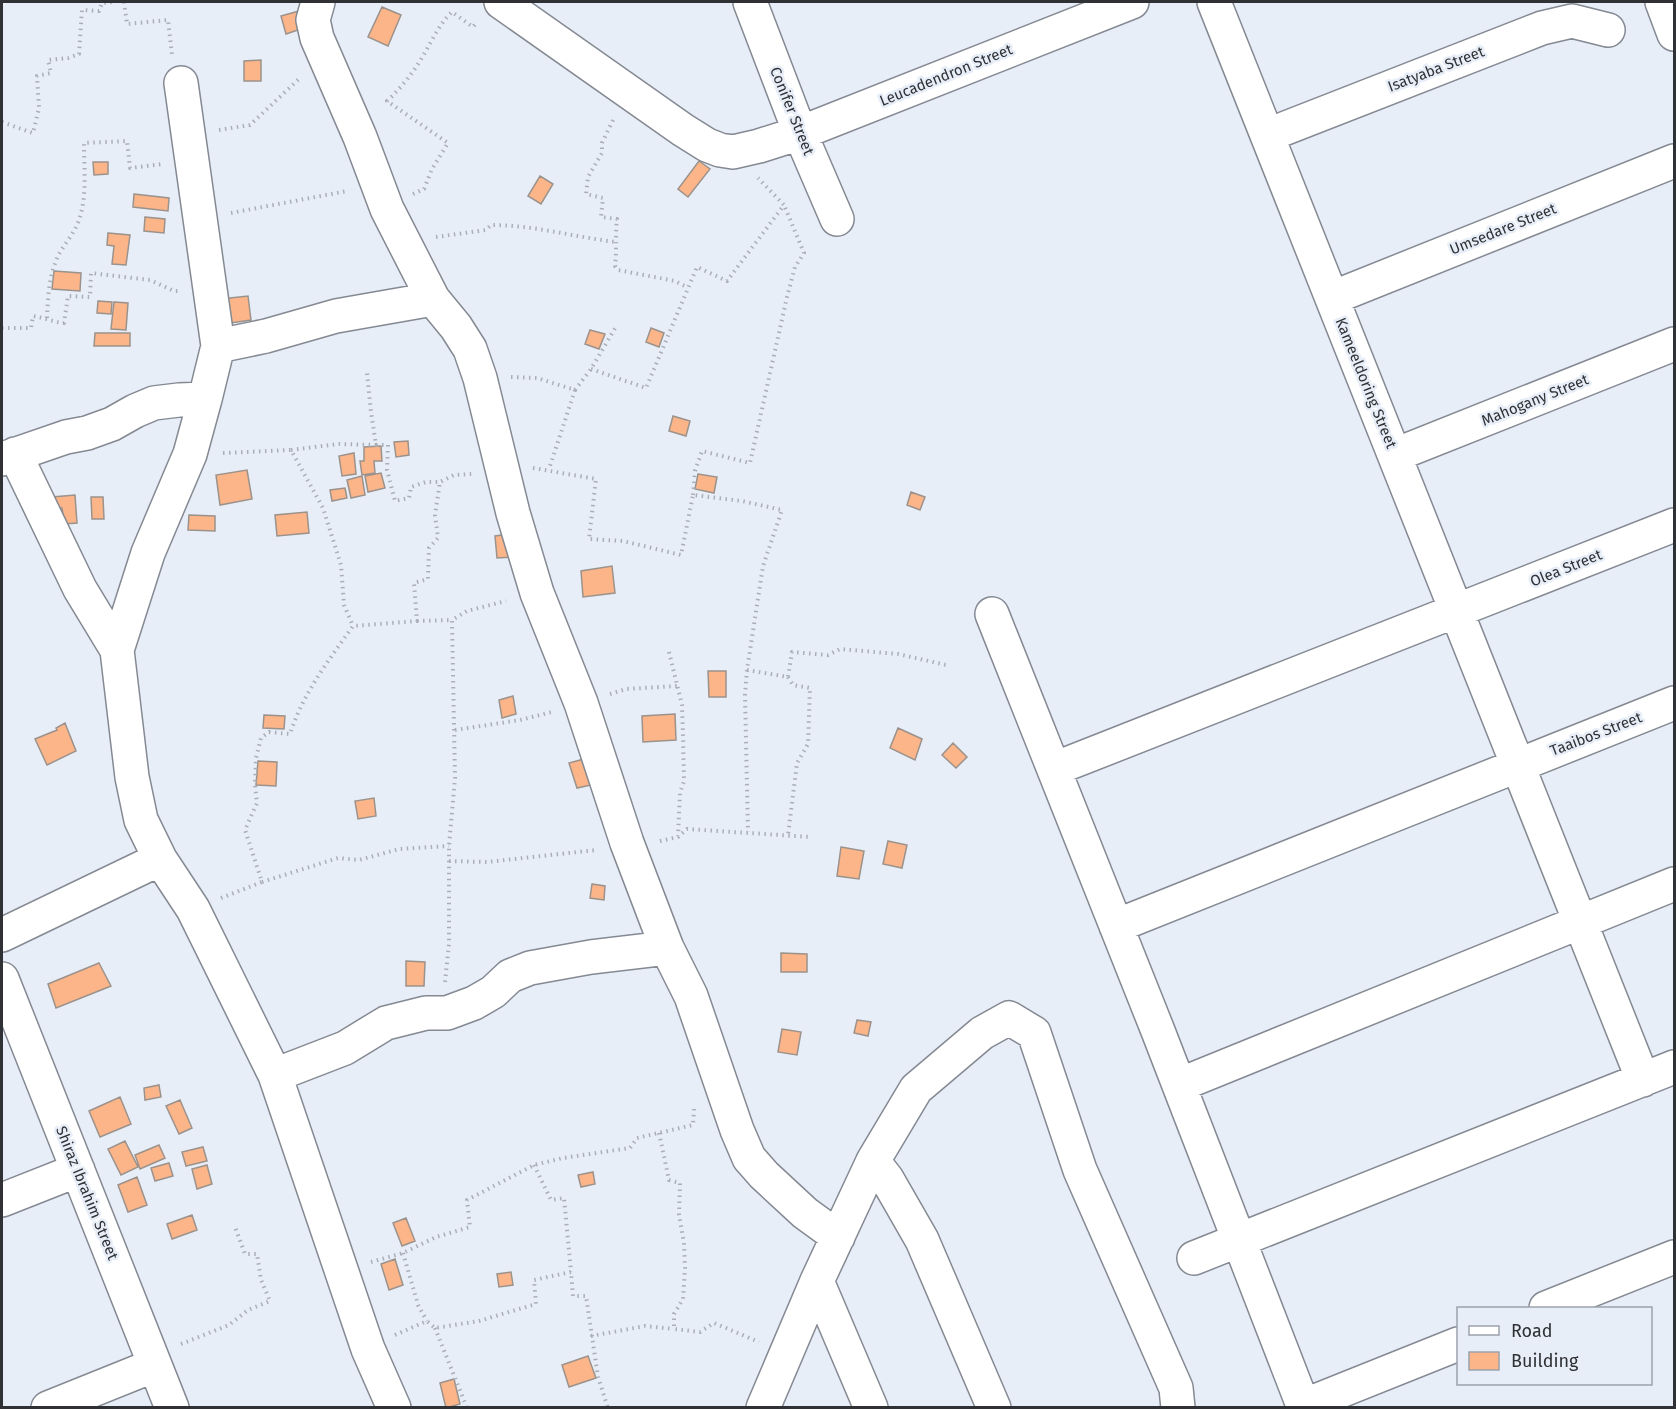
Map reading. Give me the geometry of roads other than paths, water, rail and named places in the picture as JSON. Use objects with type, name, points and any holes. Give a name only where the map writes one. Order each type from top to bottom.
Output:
[{"type":"street","points":[[318,2],[313,20],[317,38],[382,195],[433,299],[456,327],[470,349],[480,378],[513,513],[537,593],[581,703],[627,843],[667,948],[691,996],[724,1095],[749,1158],[805,1213],[838,1237]]},
{"type":"street","name":"Conifer Street","points":[[750,2],[800,133],[837,219]]},
{"type":"street","name":"Leucadendron Street","points":[[490,11],[629,91],[707,145],[720,150],[746,149],[800,133],[1132,2]]},
{"type":"street","name":"Kameeldoring Street","points":[[1214,2],[1643,1080]]},
{"type":"street","points":[[1662,2],[1674,34]]},
{"type":"street","name":"Isatyaba Street","points":[[1268,135],[1542,28],[1572,21],[1608,30]]},
{"type":"street","points":[[181,83],[218,345],[190,454],[148,553],[117,650],[132,777],[141,820],[159,859],[193,909],[275,1075],[368,1349],[394,1407]]},
{"type":"street","name":"Umsedare Street","points":[[1332,298],[1674,161]]},
{"type":"street","points":[[218,345],[266,336],[336,316],[433,299]]},
{"type":"street","name":"Mahogany Street","points":[[1395,455],[1674,344]]},
{"type":"street","points":[[117,650],[80,589],[8,456],[112,424],[154,403],[179,399],[205,399]]},
{"type":"street","name":"Olea Street","points":[[1054,769],[1674,525]]},
{"type":"street","points":[[992,614],[1179,1085],[1303,1407],[1457,1344]]},
{"type":"street","name":"Taaibos Street","points":[[1116,926],[1674,703]]},
{"type":"street","points":[[2,935],[159,859]]},
{"type":"street","points":[[1179,1085],[1674,885]]},
{"type":"street","points":[[275,1075],[345,1048],[386,1023],[416,1015],[447,1013],[484,998],[510,976],[530,968],[591,957],[667,948]]},
{"type":"street","name":"Shiraz Ibrahim Street","points":[[2,979],[172,1407]]},
{"type":"street","points":[[763,1407],[873,1161],[916,1089],[982,1033],[1009,1018],[1034,1034],[1080,1170],[1176,1388],[1178,1407]]},
{"type":"street","points":[[1194,1258],[1674,1067]]},
{"type":"street","points":[[873,1161],[887,1179],[922,1240],[994,1407]]},
{"type":"street","points":[[2,1200],[78,1170]]},
{"type":"street","points":[[1549,1307],[1674,1257]]},
{"type":"street","points":[[818,1281],[871,1407]]},
{"type":"street","points":[[48,1407],[155,1365]]}]
